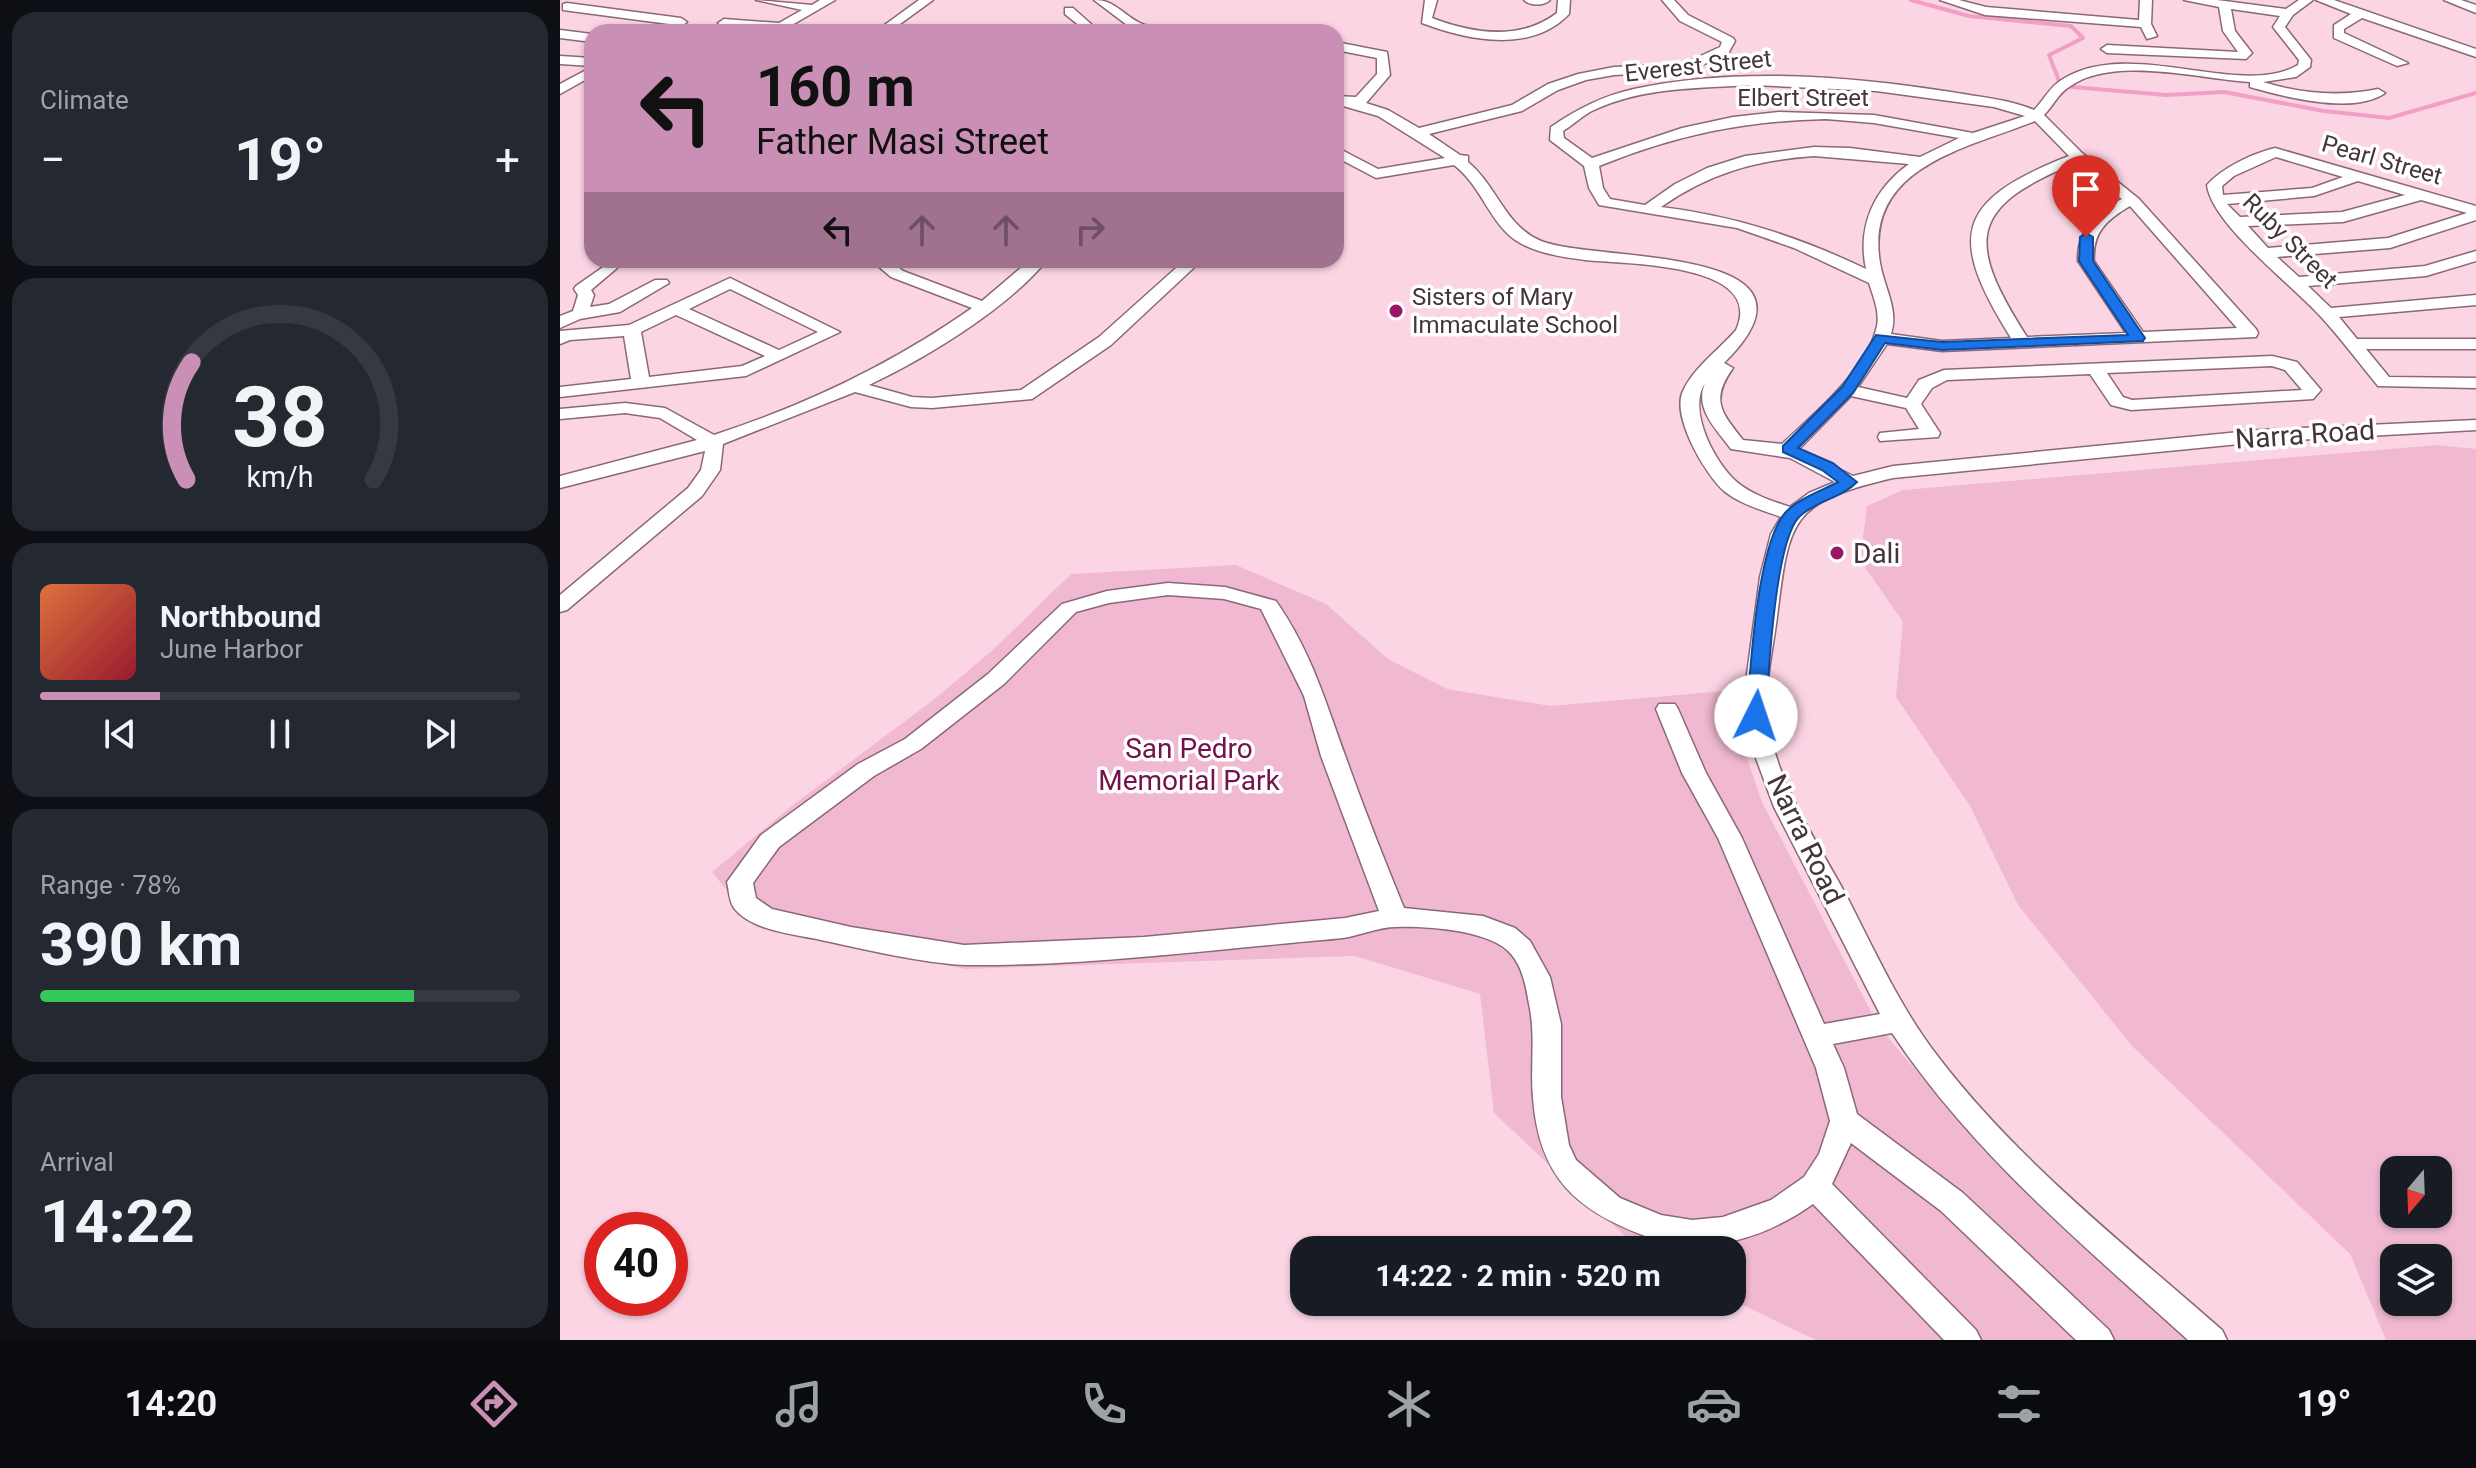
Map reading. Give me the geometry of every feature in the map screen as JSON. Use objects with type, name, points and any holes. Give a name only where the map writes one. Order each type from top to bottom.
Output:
[{"type":"street","points":[[564,9],[583,0]]},
{"type":"street","points":[[762,0],[811,8]]},
{"type":"street","points":[[784,24],[829,0]]},
{"type":"street","points":[[892,24],[927,0]]},
{"type":"street","points":[[1100,0],[1128,24]]},
{"type":"street","points":[[1431,0],[1426,20],[1468,33],[1502,37],[1529,34],[1554,23],[1563,14],[1564,0]]},
{"type":"street","points":[[1530,0],[1544,0]]},
{"type":"street","points":[[1422,132],[1517,108],[1553,87],[1583,77],[1614,71],[1685,68],[1725,49],[1729,41],[1684,18],[1668,0]]},
{"type":"street","points":[[1946,0],[1985,11],[2145,24]]},
{"type":"street","points":[[2146,0],[2145,24],[2160,51]]},
{"type":"street","points":[[2190,0],[2288,13]]},
{"type":"street","points":[[1788,449],[1848,390],[1881,338],[1886,311],[1876,280],[1869,239],[1878,202],[1895,183],[1922,162],[1973,137],[2037,116],[2055,91],[2070,78],[2118,69],[2151,68],[2272,78],[2298,73],[2304,67],[2305,60],[2279,27],[2288,13],[2307,0]]},
{"type":"street","points":[[2322,0],[2476,53]]},
{"type":"street","points":[[2450,0],[2473,6]]},
{"type":"street","points":[[2058,4],[2080,18]]},
{"type":"street","points":[[2107,49],[2242,56],[2246,53],[2229,35],[2223,19],[2225,5]]},
{"type":"street","points":[[564,9],[681,22],[678,24]]},
{"type":"street","points":[[1069,11],[1084,24]]},
{"type":"street","points":[[2359,14],[2338,28],[2338,35],[2402,63]]},
{"type":"street","points":[[724,23],[732,24]]},
{"type":"street","points":[[560,34],[584,37]]},
{"type":"street","points":[[1344,48],[1383,55],[1384,75],[1357,101]]},
{"type":"street","points":[[560,60],[584,62]]},
{"type":"street","points":[[562,88],[584,76]]},
{"type":"street","points":[[2235,76],[2276,91],[2318,99],[2344,100],[2378,93]]},
{"type":"street","name":"Everest Street","points":[[1591,164],[1554,135],[1571,117],[1618,98],[1711,84],[1788,81],[1902,87],[2018,109],[2037,116]]},
{"type":"street","points":[[1344,99],[1394,110],[1464,159],[1495,181],[1515,220],[1528,232],[1545,240],[1699,263],[1738,280],[1753,291],[1762,305],[1764,318],[1757,331],[1713,380],[1708,395],[1712,409],[1738,445]]},
{"type":"street","name":"Elbert Street","points":[[1591,164],[1683,129],[1728,120],[1781,115],[1875,119],[1973,137]]},
{"type":"street","points":[[1881,338],[1942,346],[2250,333],[2131,200],[2078,157],[2037,116]]},
{"type":"street","points":[[1649,209],[1700,174],[1751,158],[1815,151],[1886,155],[1922,162]]},
{"type":"street","name":"Pearl Street","points":[[2275,152],[2476,213]]},
{"type":"street","name":"Ruby Street","points":[[2275,152],[2229,173],[2214,185],[2216,200],[2264,253],[2298,282],[2327,313],[2384,382],[2476,383]]},
{"type":"street","points":[[1344,156],[1376,174],[1464,159]]},
{"type":"street","points":[[2023,344],[1983,275],[1977,246],[1982,220],[2004,191],[2078,157]]},
{"type":"street","points":[[1464,159],[1482,183],[1502,221],[1521,237],[1558,251],[1693,268],[1730,282],[1742,292],[1750,305],[1751,316],[1736,341],[1699,379],[1689,400],[1689,413],[1716,466],[1733,489],[1792,514]]},
{"type":"street","points":[[1591,164],[1596,188],[1604,202],[1762,229],[1876,280]]},
{"type":"street","points":[[2216,200],[2314,192],[2358,176]]},
{"type":"street","points":[[2239,222],[2343,217],[2421,195]]},
{"type":"street","points":[[2131,200],[2095,223],[2086,237],[2084,250],[2086,261],[2138,338]]},
{"type":"street","points":[[2264,253],[2390,243],[2476,213]]},
{"type":"street","points":[[2298,282],[2426,271],[2476,256]]},
{"type":"street","points":[[580,314],[586,295],[582,289],[609,268]]},
{"type":"street","points":[[889,268],[897,274],[983,307]]},
{"type":"street","points":[[560,482],[714,443],[853,386],[892,367],[983,307],[1029,268]]},
{"type":"street","points":[[853,386],[911,402],[1026,395],[1105,341],[1185,268]]},
{"type":"street","points":[[560,323],[580,314],[614,308],[661,283]]},
{"type":"street","points":[[560,339],[566,335],[632,330],[730,283],[832,332],[746,371],[560,392]]},
{"type":"street","points":[[2327,313],[2476,300]]},
{"type":"street","points":[[675,309],[779,356]]},
{"type":"street","points":[[632,330],[641,383]]},
{"type":"street","points":[[2354,344],[2476,344]]},
{"type":"street","points":[[1912,404],[1925,384],[1944,375],[2094,367],[2272,361],[2291,366],[2312,390],[2307,395],[2131,405],[2117,401],[2094,367]]},
{"type":"street","points":[[1848,390],[1912,404],[1931,433],[1887,437]]},
{"type":"street","points":[[560,414],[625,408],[665,413],[714,443]]},
{"type":"street","name":"Narra Road","points":[[2211,1340],[2003,1148],[1942,1081],[1898,1021],[1799,831],[1768,762],[1756,716],[1769,588],[1777,545],[1792,514],[1849,482],[1893,472],[2260,436],[2476,425]]},
{"type":"street","points":[[560,606],[695,492],[710,475],[716,461],[714,443]]},
{"type":"street","points":[[1716,466],[1738,445],[1788,449],[1827,467],[1849,482]]},
{"type":"street","points":[[1394,917],[1333,756],[1315,696],[1291,643],[1269,605],[1225,593],[1168,589],[1107,597],[1069,608],[996,679],[913,744],[866,770],[770,841],[740,882],[744,903],[764,917],[851,937],[964,955],[1144,947],[1345,928],[1394,917],[1483,926],[1506,935],[1521,948],[1543,995],[1547,1024],[1547,1097],[1554,1145],[1566,1169],[1609,1207],[1661,1228],[1708,1232],[1748,1224],[1782,1209],[1815,1186],[1832,1158],[1844,1121],[1830,1068],[1730,838],[1694,773],[1667,709]]},
{"type":"street","points":[[1816,1036],[1898,1021]]},
{"type":"street","points":[[1844,1121],[1952,1202],[2098,1340]]},
{"type":"street","points":[[1815,1186],[1965,1340]]},
{"type":"green space","points":[[2437,445],[2476,449],[2476,1340],[2386,1340],[2350,1254],[2133,1047],[2018,905],[1970,806],[1896,697],[1903,622],[1860,560],[1867,506],[1903,490]]},
{"type":"green space","name":"San Pedro Memorial Park","points":[[1236,565],[1326,604],[1388,659],[1447,689],[1551,706],[1724,691],[1762,802],[1879,1027],[1965,1128],[2192,1340],[1816,1340],[1746,1307],[1746,1236],[1625,1236],[1494,1113],[1480,994],[1355,956],[965,969],[757,927],[712,872],[793,805],[932,701],[994,649],[1071,574]]},
{"type":"waterway","points":[[1911,0],[1969,16],[2071,26],[2083,38],[2049,55],[2061,86],[2166,95],[2224,92],[2324,111],[2389,118],[2476,93]]},
{"type":"place","name":"Sisters of Mary Immaculate School","points":[[1396,311]]},
{"type":"place","name":"Dali","points":[[1837,553]]},
{"type":"route","points":[[1756,716],[1759,666],[1777,545],[1792,514],[1849,482],[1807,456],[1788,449],[1848,390],[1881,338],[1942,346],[2138,338],[2086,261],[2086,237]]}]
